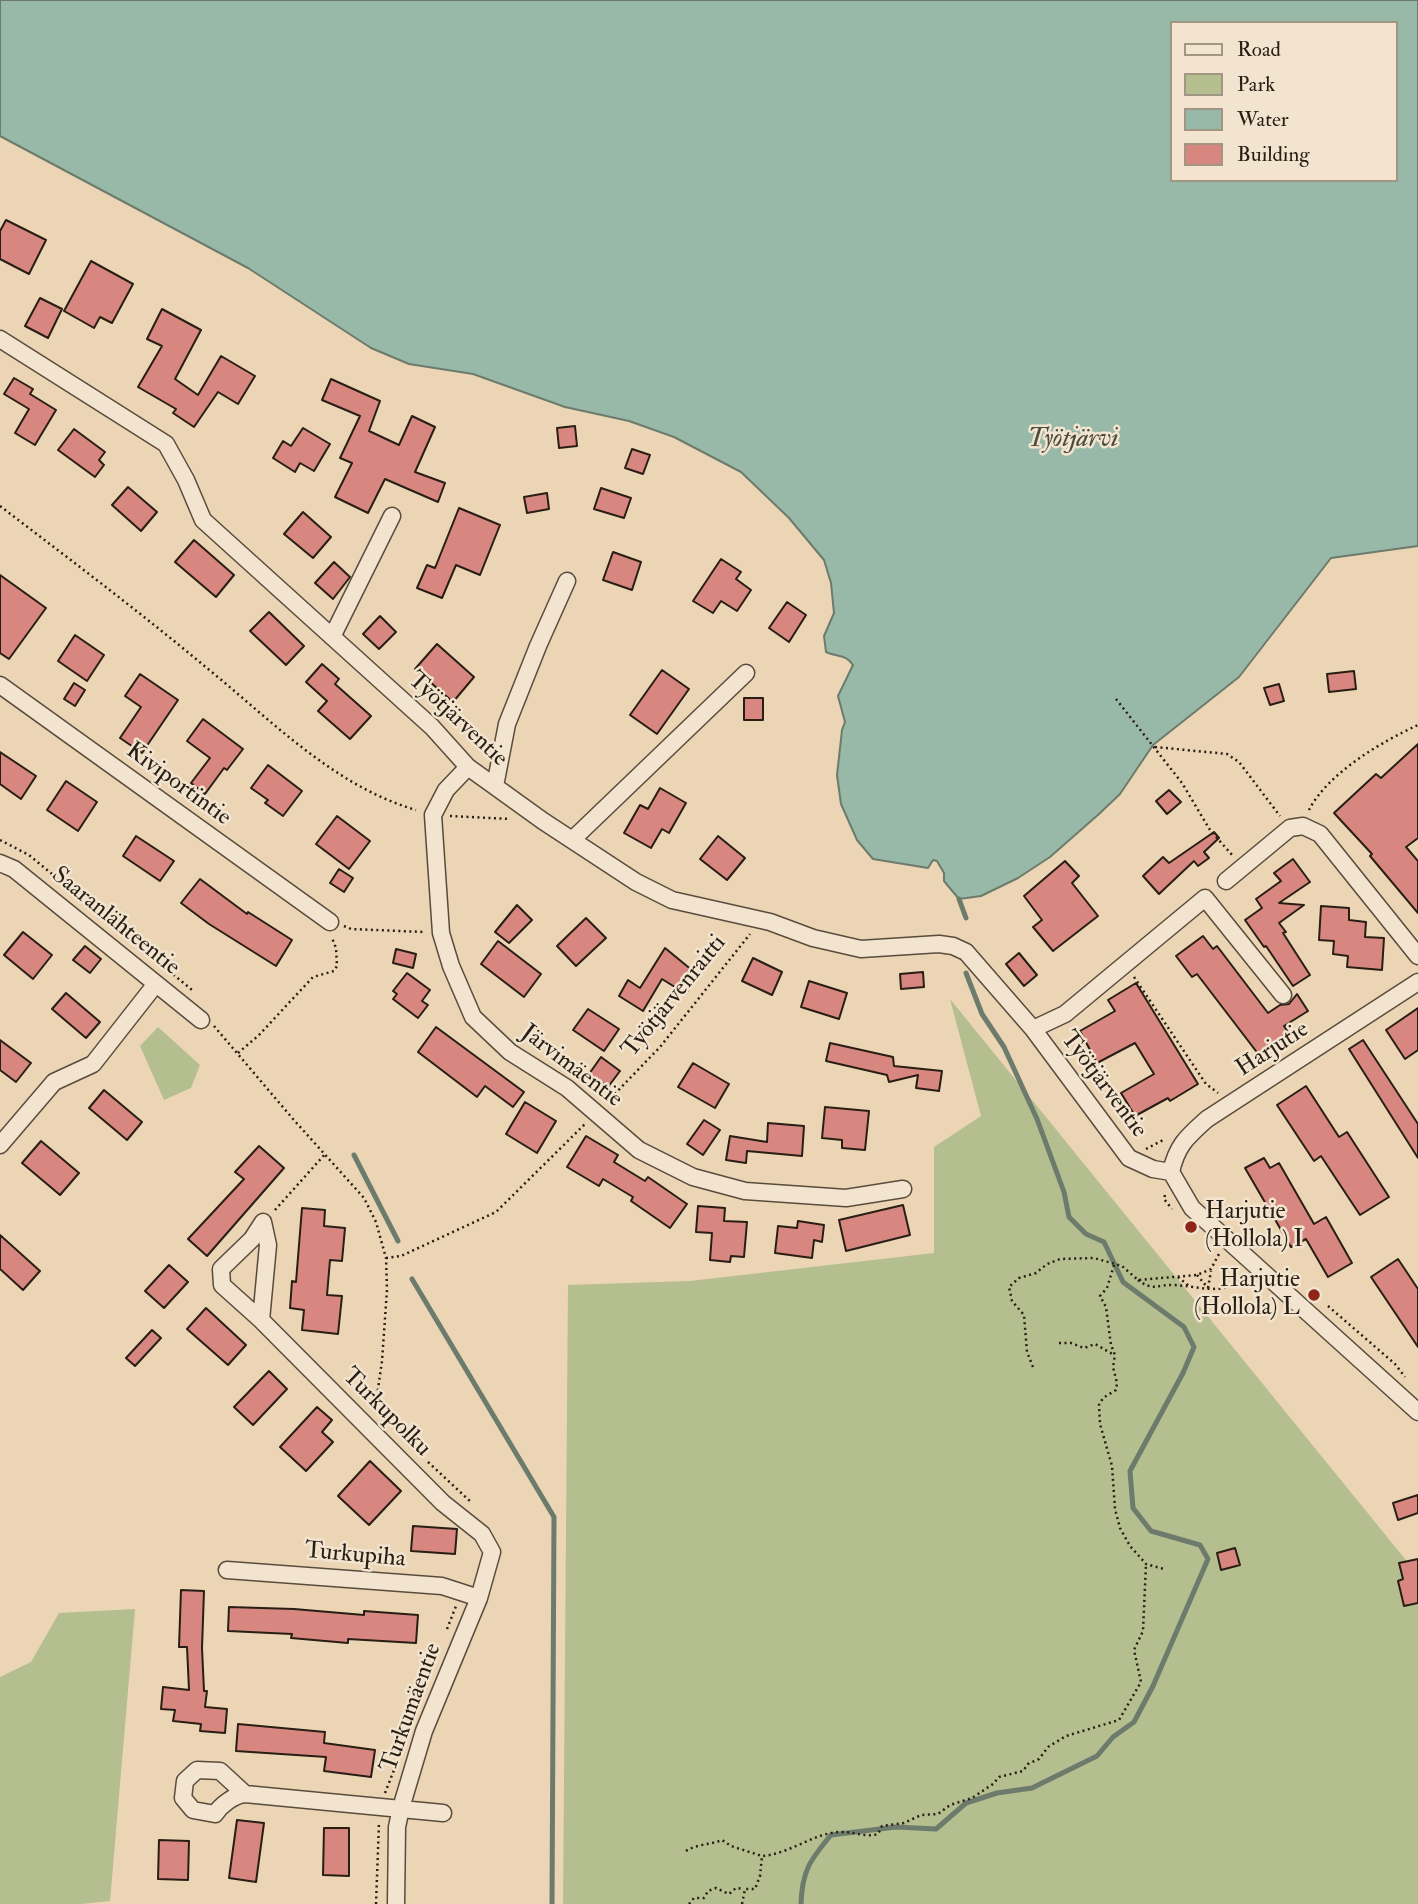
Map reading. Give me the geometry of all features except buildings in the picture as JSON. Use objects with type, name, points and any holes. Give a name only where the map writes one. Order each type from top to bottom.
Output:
[{"type":"street","name":"Työtjärventie","points":[[0,339],[166,444],[186,480],[203,520],[432,727],[468,767],[636,882],[671,900],[770,922],[813,938],[860,949],[939,944],[953,946],[965,953],[1033,1030],[1129,1158],[1153,1169],[1171,1172]]},
{"type":"street","points":[[332,637],[393,516]]},
{"type":"street","points":[[495,786],[507,723],[537,646],[567,581]]},
{"type":"street","points":[[572,840],[746,673]]},
{"type":"street","name":"Kiviportintie","points":[[0,685],[330,922]]},
{"type":"street","points":[[433,815],[446,790],[468,767]]},
{"type":"street","name":"Järvimäentie","points":[[433,815],[442,933],[451,966],[473,1017],[509,1052],[567,1088],[639,1150],[693,1177],[744,1191],[846,1198],[903,1189]]},
{"type":"street","points":[[1226,881],[1242,866],[1296,827],[1320,834],[1418,956]]},
{"type":"street","name":"Saaranlähteentie","points":[[0,863],[14,869],[201,1020]]},
{"type":"street","name":"Työtjärventie","points":[[1033,1030],[1065,1014],[1205,898],[1283,995]]},
{"type":"street","name":"Harjutie","points":[[1171,1172],[1175,1153],[1188,1136],[1208,1119],[1418,982]]},
{"type":"street","points":[[0,1145],[54,1082],[93,1064],[155,985]]},
{"type":"street","points":[[1171,1172],[1192,1208],[1418,1412]]},
{"type":"street","points":[[261,1320],[268,1245],[263,1222]]},
{"type":"street","name":"Turkupolku","points":[[263,1222],[252,1239],[221,1269],[222,1285],[261,1320],[443,1503],[482,1535]]},
{"type":"street","name":"Turkumäentie","points":[[396,1904],[397,1827],[401,1808],[424,1731],[479,1598],[492,1552],[482,1535]]},
{"type":"street","name":"Turkupiha","points":[[227,1570],[442,1586],[479,1598]]},
{"type":"street","points":[[245,1794],[443,1813]]},
{"type":"path","points":[[0,506],[99,579],[338,773],[390,802],[433,815],[515,819]]},
{"type":"path","points":[[1116,699],[1182,783],[1210,830],[1242,866]]},
{"type":"path","points":[[1155,747],[1227,754],[1239,762],[1296,827],[1327,785],[1387,741],[1418,725]]},
{"type":"path","points":[[0,841],[29,855],[193,992]]},
{"type":"path","points":[[238,1053],[259,1035],[313,977],[334,971],[337,966],[336,948],[330,932],[330,922],[351,929],[442,933]]},
{"type":"path","name":"Työtjärvenraitti","points":[[386,1258],[401,1256],[496,1212],[660,1047],[756,925]]},
{"type":"path","points":[[1127,965],[1206,1084],[1224,1100]]},
{"type":"path","points":[[201,1020],[209,1020],[293,1119],[326,1153],[364,1198],[376,1222],[386,1258],[387,1290],[383,1349],[374,1413]]},
{"type":"path","points":[[263,1222],[326,1153]]},
{"type":"path","points":[[1208,1288],[1211,1269],[1219,1250]]},
{"type":"path","points":[[1033,1367],[1027,1352],[1024,1315],[1012,1301],[1009,1287],[1019,1278],[1036,1273],[1060,1259],[1094,1258],[1122,1266],[1138,1280],[1153,1288],[1175,1285],[1208,1288],[1232,1286],[1254,1264]]},
{"type":"path","points":[[1114,1265],[1107,1288],[1100,1296],[1106,1307],[1115,1355],[1113,1367],[1116,1390],[1103,1398],[1099,1405],[1100,1424],[1112,1466],[1113,1498],[1120,1528],[1130,1546],[1146,1564],[1164,1569]]},
{"type":"path","points":[[1138,1280],[1197,1275],[1211,1269]]},
{"type":"path","points":[[1197,1275],[1208,1288]]},
{"type":"path","points":[[1178,1276],[1191,1288]]},
{"type":"path","points":[[1324,1304],[1395,1363],[1410,1383]]},
{"type":"path","points":[[1059,1343],[1071,1343],[1084,1348],[1095,1344],[1115,1355]]},
{"type":"path","points":[[419,1455],[475,1506]]},
{"type":"path","points":[[686,1851],[722,1840],[731,1846],[762,1856],[796,1847],[823,1835],[842,1832],[871,1836],[878,1833],[882,1826],[904,1823],[921,1815],[938,1814],[950,1805],[972,1798],[999,1777],[1023,1772],[1028,1764],[1039,1759],[1048,1747],[1066,1736],[1119,1720],[1141,1682],[1134,1650],[1143,1630],[1146,1564]]},
{"type":"path","name":"Turkumäentie","points":[[446,1632],[461,1592]]},
{"type":"path","name":"Turkumäentie","points":[[376,1904],[377,1839],[381,1808],[397,1760]]},
{"type":"path","points":[[689,1904],[694,1898],[705,1898],[708,1891],[716,1888],[729,1894],[736,1888],[755,1889],[760,1876],[762,1856]]},
{"type":"path","points":[[742,1904],[745,1889]]},
{"type":"green space","points":[[950,999],[1418,1575],[1418,1904],[563,1904],[568,1285],[690,1281],[934,1253],[934,1147],[981,1116]]},
{"type":"green space","points":[[158,1027],[200,1065],[191,1088],[164,1100],[140,1046]]},
{"type":"green space","points":[[135,1609],[110,1901],[81,1904],[0,1904],[0,1677],[31,1662],[59,1613]]},
{"type":"water","name":"Työtjärvi","points":[[0,0],[1418,0],[1418,546],[1331,558],[1239,677],[1153,745],[1120,794],[1099,814],[1050,857],[1018,878],[981,896],[959,899],[944,881],[944,873],[937,861],[933,860],[928,868],[873,859],[857,840],[841,804],[837,775],[845,722],[838,696],[853,665],[844,657],[826,652],[824,636],[834,613],[831,583],[824,560],[789,518],[741,472],[674,437],[629,421],[565,407],[473,374],[409,364],[371,348],[248,268],[0,136]]},
{"type":"waterway","points":[[959,899],[966,918]]},
{"type":"waterway","points":[[801,1904],[808,1867],[831,1835],[896,1827],[936,1829],[966,1803],[997,1793],[1032,1788],[1097,1756],[1113,1737],[1134,1722],[1153,1686],[1208,1559],[1200,1545],[1151,1531],[1133,1508],[1130,1471],[1183,1373],[1194,1347],[1184,1327],[1123,1282],[1104,1242],[1086,1234],[1069,1217],[1064,1192],[1037,1119],[1004,1047],[982,1014],[966,973]]},
{"type":"waterway","points":[[354,1155],[398,1241]]},
{"type":"waterway","points":[[412,1279],[554,1517],[552,1904]]},
{"type":"place","name":"Harjutie (Hollola) I","points":[[1191,1227]]},
{"type":"place","name":"Harjutie (Hollola) L","points":[[1314,1295]]}]
